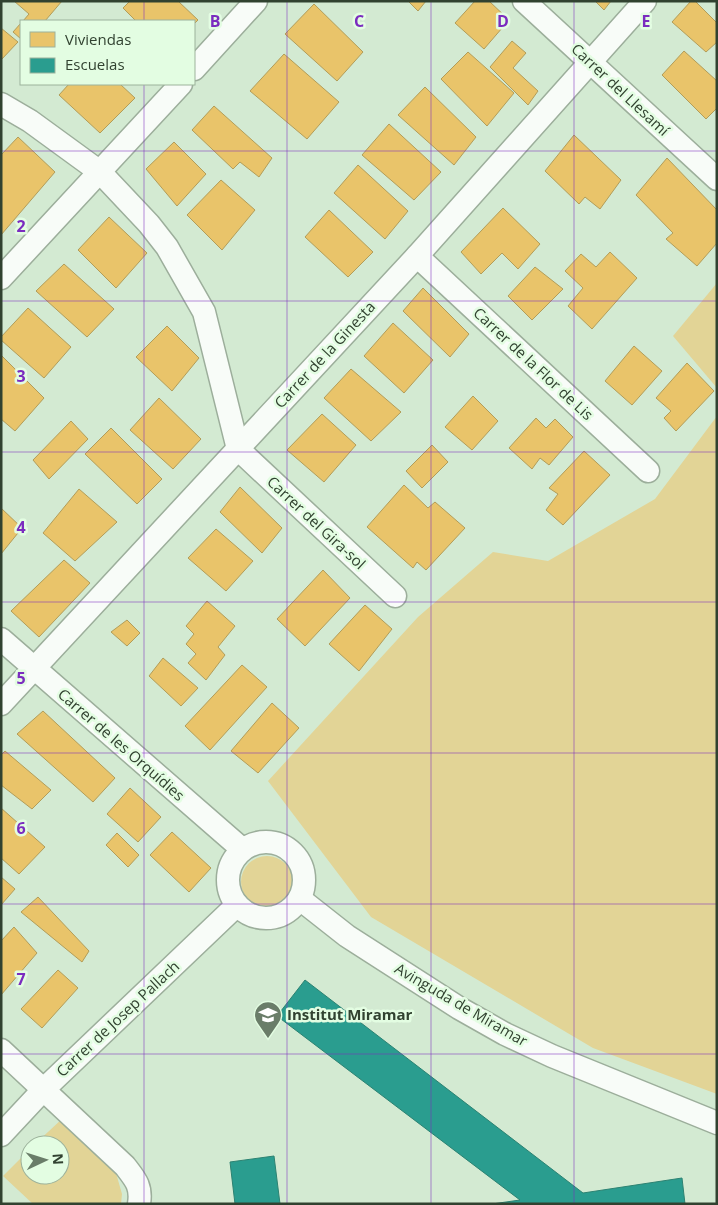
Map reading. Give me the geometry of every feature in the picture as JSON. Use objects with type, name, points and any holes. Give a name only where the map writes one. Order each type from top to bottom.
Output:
[{"type":"street","points":[[195,68],[256,1]]},
{"type":"street","name":"Carrer del Llesamí","points":[[524,1],[717,180]]},
{"type":"street","name":"Carrer de la Ginesta","points":[[1,704],[417,256],[645,1]]},
{"type":"street","points":[[1,278],[179,85]]},
{"type":"street","points":[[1,104],[30,121],[100,172],[149,224],[167,247],[204,312],[238,449]]},
{"type":"street","name":"Carrer de la Flor de Lis","points":[[417,256],[648,472]]},
{"type":"street","name":"Carrer del Gira-sol","points":[[238,449],[394,596]]},
{"type":"street","name":"Carrer de les Orquídies","points":[[1,639],[242,849]]},
{"type":"street","points":[[267,841],[280,844],[292,850],[300,860],[304,873],[304,887],[300,899],[287,912],[270,918],[252,916],[238,906],[231,895],[228,883],[229,870],[234,859],[242,849],[254,843],[267,841]]},
{"type":"street","name":"Avinguda de Miramar","points":[[300,899],[348,936],[459,1008],[505,1034],[552,1056],[717,1123]]},
{"type":"street","name":"Carrer de Josep Pallach","points":[[1,1135],[43,1090],[238,906]]},
{"type":"street","points":[[1,1050],[125,1166],[138,1183],[139,1204]]},
{"type":"shaded area","points":[[717,283],[717,388],[673,336]]},
{"type":"shaded area","points":[[717,416],[717,1094],[593,1048],[371,917],[268,781],[418,617],[493,552],[548,561],[655,499]]},
{"type":"shaded area","points":[[267,856],[277,858],[285,864],[291,872],[293,882],[291,892],[285,900],[277,906],[267,908],[257,906],[249,900],[243,892],[241,882],[243,872],[249,864],[257,858]]},
{"type":"shaded area","points":[[63,1118],[114,1166],[122,1194],[121,1204],[33,1204],[3,1176],[20,1159],[20,1185],[70,1185],[70,1135],[45,1135]]},
{"type":"building: Viviendas","points":[[14,1],[62,1],[46,20],[24,20],[29,14]]},
{"type":"building: Viviendas","points":[[130,1],[178,1],[198,20],[195,23],[195,20],[135,20],[123,8]]},
{"type":"building: Viviendas","points":[[408,1],[426,1],[418,11]]},
{"type":"building: Viviendas","points":[[475,1],[489,1],[509,20],[484,49],[455,23]]},
{"type":"building: Viviendas","points":[[595,1],[611,1],[604,10]]},
{"type":"building: Viviendas","points":[[691,1],[695,1],[717,23],[717,42],[706,52],[672,22]]},
{"type":"building: Viviendas","points":[[314,4],[363,52],[337,81],[285,34]]},
{"type":"building: Viviendas","points":[[20,24],[20,38],[13,32]]},
{"type":"building: Viviendas","points":[[1,28],[18,42],[1,60]]},
{"type":"building: Viviendas","points":[[512,41],[526,53],[513,68],[538,91],[528,105],[490,67]]},
{"type":"building: Viviendas","points":[[684,51],[717,81],[717,108],[706,119],[662,75]]},
{"type":"building: Viviendas","points":[[468,52],[514,93],[487,126],[441,79]]},
{"type":"building: Viviendas","points":[[284,54],[339,102],[307,139],[250,91]]},
{"type":"building: Viviendas","points":[[68,85],[121,85],[135,98],[100,133],[59,95]]},
{"type":"building: Viviendas","points":[[425,87],[476,137],[454,165],[398,115]]},
{"type":"building: Viviendas","points":[[214,106],[272,158],[259,177],[240,162],[233,169],[192,130]]},
{"type":"building: Viviendas","points":[[389,124],[441,172],[414,200],[362,155]]},
{"type":"building: Viviendas","points":[[574,135],[621,180],[600,209],[585,197],[579,204],[545,171]]},
{"type":"building: Viviendas","points":[[18,137],[55,172],[1,235],[1,155]]},
{"type":"building: Viviendas","points":[[174,142],[206,174],[177,206],[146,169]]},
{"type":"building: Viviendas","points":[[667,158],[717,210],[717,243],[697,266],[666,239],[673,233],[636,195]]},
{"type":"building: Viviendas","points":[[358,165],[408,211],[385,239],[334,193]]},
{"type":"building: Viviendas","points":[[221,180],[255,210],[222,250],[187,215]]},
{"type":"building: Viviendas","points":[[503,208],[540,244],[518,269],[502,253],[481,274],[461,252]]},
{"type":"building: Viviendas","points":[[329,210],[373,252],[348,277],[305,237]]},
{"type":"building: Viviendas","points":[[109,217],[147,253],[116,288],[78,250]]},
{"type":"building: Viviendas","points":[[610,252],[637,278],[592,329],[568,306],[583,288],[565,271],[581,254],[596,267]]},
{"type":"building: Viviendas","points":[[64,264],[114,309],[87,337],[36,291]]},
{"type":"building: Viviendas","points":[[535,267],[563,289],[532,320],[508,296]]},
{"type":"building: Viviendas","points":[[423,288],[469,334],[450,357],[403,311]]},
{"type":"building: Viviendas","points":[[28,308],[71,347],[44,378],[1,340],[1,337]]},
{"type":"building: Viviendas","points":[[393,323],[433,360],[404,393],[364,356]]},
{"type":"building: Viviendas","points":[[167,326],[199,358],[172,391],[136,357]]},
{"type":"building: Viviendas","points":[[634,346],[662,371],[632,405],[605,381]]},
{"type":"building: Viviendas","points":[[1,355],[44,398],[15,431],[1,419]]},
{"type":"building: Viviendas","points":[[687,363],[714,391],[676,431],[664,418],[671,411],[656,398]]},
{"type":"building: Viviendas","points":[[351,369],[401,412],[371,441],[324,398]]},
{"type":"building: Viviendas","points":[[473,396],[498,421],[472,450],[445,427]]},
{"type":"building: Viviendas","points":[[159,398],[201,439],[173,469],[130,430]]},
{"type":"building: Viviendas","points":[[322,414],[356,445],[324,482],[287,450]]},
{"type":"building: Viviendas","points":[[536,418],[546,428],[555,419],[573,437],[549,465],[540,458],[532,469],[509,448]]},
{"type":"building: Viviendas","points":[[71,421],[88,439],[49,479],[33,460]]},
{"type":"building: Viviendas","points":[[111,428],[162,479],[137,504],[85,454]]},
{"type":"building: Viviendas","points":[[432,445],[448,462],[422,488],[406,471]]},
{"type":"building: Viviendas","points":[[584,451],[610,475],[563,525],[546,510],[558,494],[549,488]]},
{"type":"building: Viviendas","points":[[404,485],[428,508],[435,502],[465,528],[426,570],[417,562],[413,568],[367,527]]},
{"type":"building: Viviendas","points":[[240,487],[282,528],[262,553],[220,512]]},
{"type":"building: Viviendas","points":[[79,489],[117,522],[75,561],[43,533]]},
{"type":"building: Viviendas","points":[[1,508],[22,528],[1,554]]},
{"type":"building: Viviendas","points":[[216,529],[253,561],[226,591],[188,558]]},
{"type":"building: Viviendas","points":[[64,560],[90,583],[39,637],[11,611]]},
{"type":"building: Viviendas","points":[[323,570],[350,598],[305,646],[277,619]]},
{"type":"building: Viviendas","points":[[207,601],[235,626],[218,647],[225,655],[206,680],[188,663],[196,654],[186,644],[194,634],[186,626]]},
{"type":"building: Viviendas","points":[[365,605],[392,629],[359,671],[329,644]]},
{"type":"building: Viviendas","points":[[127,620],[140,633],[127,646],[111,632]]},
{"type":"building: Viviendas","points":[[163,658],[198,688],[181,706],[149,676]]},
{"type":"building: Viviendas","points":[[242,665],[267,687],[210,750],[185,726]]},
{"type":"building: Viviendas","points":[[272,703],[299,728],[258,773],[231,751]]},
{"type":"building: Viviendas","points":[[43,711],[115,778],[93,802],[17,734]]},
{"type":"building: Viviendas","points":[[5,751],[51,790],[32,809],[1,785],[1,755]]},
{"type":"building: Viviendas","points":[[130,788],[161,817],[138,842],[107,814]]},
{"type":"building: Viviendas","points":[[1,808],[45,847],[19,874],[1,858]]},
{"type":"building: Viviendas","points":[[172,832],[211,868],[189,892],[150,855]]},
{"type":"building: Viviendas","points":[[117,833],[139,855],[128,867],[106,845]]},
{"type":"building: Viviendas","points":[[1,877],[15,889],[1,905]]},
{"type":"building: Viviendas","points":[[38,897],[89,951],[82,962],[21,912]]},
{"type":"building: Viviendas","points":[[14,927],[37,953],[1,995],[1,941]]},
{"type":"building: Viviendas","points":[[58,970],[78,988],[42,1028],[21,1009]]},
{"type":"building: Escuelas","points":[[305,980],[583,1193],[682,1178],[685,1204],[492,1204],[520,1200],[277,1016]]},
{"type":"building: Escuelas","points":[[274,1156],[280,1204],[235,1204],[230,1162]]},
{"type":"place","name":"Institut Miramar","points":[[268,1039]]}]
